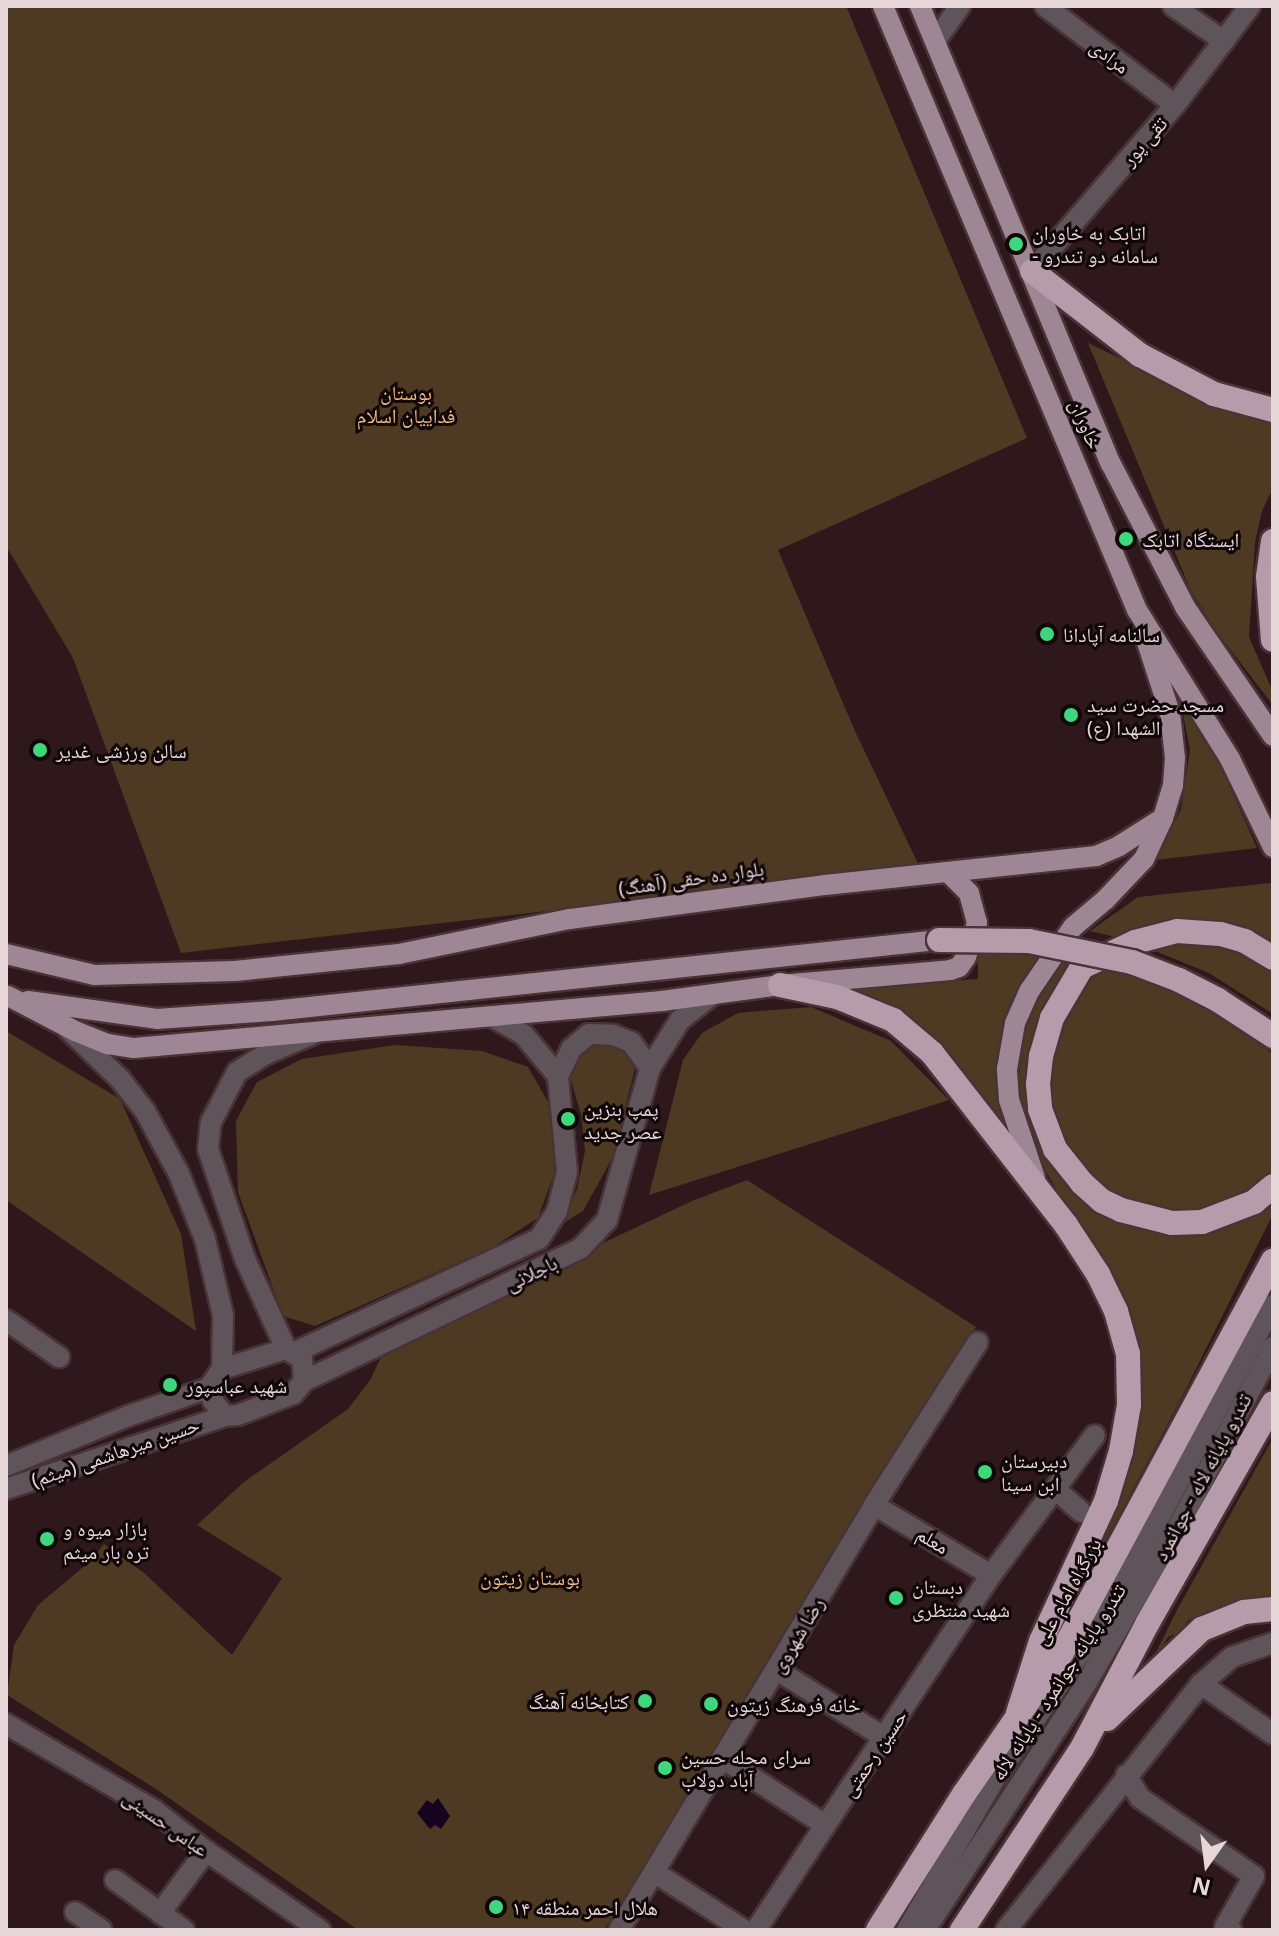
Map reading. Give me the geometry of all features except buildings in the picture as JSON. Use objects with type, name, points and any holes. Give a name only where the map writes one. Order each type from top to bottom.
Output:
[{"type":"highway","points":[[1032,271],[1140,355],[1214,394],[1273,410]]},
{"type":"highway","points":[[1273,541],[1268,577],[1273,640]]},
{"type":"highway","points":[[1273,958],[1245,941],[1220,934],[1177,931],[1135,942],[1082,967],[1052,1018],[1041,1056],[1038,1084],[1040,1109],[1055,1149],[1082,1183],[1102,1201],[1121,1210],[1172,1223],[1202,1222],[1254,1202],[1273,1186]]},
{"type":"highway","points":[[939,940],[1029,941],[1132,962],[1218,1000],[1273,1036]]},
{"type":"highway","points":[[780,985],[837,997],[893,1020],[932,1053],[1038,1187],[1098,1274],[1116,1311],[1128,1354],[1129,1405],[1121,1451],[1106,1501],[1041,1641],[1018,1713]]},
{"type":"highway","name":"بزرگراه امام علی","points":[[878,1930],[1018,1713],[1061,1654],[1273,1260]]},
{"type":"highway","points":[[962,1930],[1082,1748],[1147,1624],[1273,1403]]},
{"type":"highway","points":[[1082,1748],[1119,1705],[1202,1629],[1244,1612],[1273,1609]]},
{"type":"main road","name":"خاوران","points":[[883,6],[1137,610],[1230,759],[1273,847]]},
{"type":"main road","name":"خاوران","points":[[920,6],[1124,490],[1185,607],[1273,736]]},
{"type":"main road","points":[[1038,1187],[1009,1100],[1007,1069],[1015,1023],[1030,990],[1073,927],[1105,900],[1144,859],[1163,818],[1173,786],[1174,735],[1170,713],[1137,610]]},
{"type":"main road","name":"بلوار ده حقی (آهنگ)","points":[[6,954],[95,975],[235,971],[399,954],[570,919],[825,885],[1096,856],[1119,846],[1163,818]]},
{"type":"main road","points":[[7,995],[64,1026],[108,1044],[134,1048],[709,997],[780,985],[959,967],[970,948],[976,914],[969,893],[949,873]]},
{"type":"main road","points":[[7,995],[104,1014],[157,1019],[272,1011],[939,940]]},
{"type":"street","points":[[936,40],[960,6]]},
{"type":"street","name":"مرادی","points":[[1045,6],[1175,105]]},
{"type":"street","points":[[1173,6],[1224,41]]},
{"type":"street","name":"تقی پور","points":[[1032,271],[1175,105],[1250,6]]},
{"type":"street","name":"باجلانی","points":[[225,1416],[238,1415],[293,1394],[304,1381],[580,1249],[607,1220],[650,1068],[680,1020],[709,997]]},
{"type":"street","points":[[493,1017],[523,1034],[558,1076],[571,1049],[589,1034],[613,1035],[631,1042],[650,1068]]},
{"type":"street","points":[[64,1026],[120,1079],[145,1111],[179,1174],[205,1239],[223,1315],[222,1369],[209,1388],[213,1401],[225,1416]]},
{"type":"street","points":[[304,1381],[302,1359],[290,1351],[245,1259],[208,1149],[211,1122],[237,1072],[266,1054],[314,1034]]},
{"type":"street","name":"باجلانی","points":[[222,1369],[290,1351],[539,1239],[557,1211],[567,1172],[558,1076]]},
{"type":"street","name":"تندرو پایانه جوانمرد - پایانه لاله","points":[[907,1930],[995,1778],[1110,1610],[1273,1305]]},
{"type":"street","points":[[6,1320],[59,1357]]},
{"type":"street","name":"رضا شهروی","points":[[619,1930],[874,1505],[978,1342]]},
{"type":"street","name":"تندرو پایانه لاله - جوانمرد","points":[[925,1930],[1087,1682],[1181,1521],[1273,1347]]},
{"type":"street","name":"حسین میرهاشمی (میثم)","points":[[6,1466],[128,1416],[209,1388]]},
{"type":"street","name":"حسین میرهاشمی (میثم)","points":[[6,1489],[225,1416]]},
{"type":"street","name":"حسین رحمتی","points":[[756,1930],[991,1575],[1095,1435]]},
{"type":"street","points":[[1055,1489],[1081,1512]]},
{"type":"street","name":"معلم","points":[[874,1505],[991,1575]]},
{"type":"street","points":[[1006,1930],[1201,1684],[1232,1657],[1273,1643]]},
{"type":"street","points":[[777,1670],[885,1738]]},
{"type":"street","points":[[1201,1684],[1273,1734]]},
{"type":"street","name":"عباس حسینی","points":[[8,1727],[154,1810],[206,1851],[320,1930]]},
{"type":"street","points":[[722,1758],[825,1825]]},
{"type":"street","points":[[1126,1775],[1140,1798],[1254,1876],[1228,1928]]},
{"type":"street","points":[[160,1913],[206,1851]]},
{"type":"street","points":[[654,1872],[744,1930]]},
{"type":"street","points":[[115,1880],[184,1930]]},
{"type":"street","points":[[75,1912],[102,1930]]},
{"type":"green space","name":"بوستان فداییان اسلام","points":[[6,6],[846,6],[1027,438],[778,550],[854,729],[920,868],[181,953],[73,658],[6,546]]},
{"type":"green space","points":[[1088,343],[1214,403],[1273,420],[1273,488],[1262,511],[1255,542],[1249,637],[1273,692],[1273,705],[1216,631],[1191,591]]},
{"type":"green space","points":[[1159,660],[1222,769],[1257,848],[1156,860],[1181,809],[1190,750],[1183,714]]},
{"type":"green space","points":[[1271,883],[1273,949],[1120,938],[1090,931],[1138,897]]},
{"type":"green space","points":[[1165,940],[1234,946],[1273,968],[1273,1014],[1209,973],[1143,946]]},
{"type":"green space","points":[[978,952],[1040,956],[1009,1012],[1001,1040],[997,1081],[1000,1106],[1015,1146],[950,1057],[846,988],[978,979]]},
{"type":"green space","points":[[1063,958],[1078,961],[1055,994],[1038,1130],[1144,1226],[1273,1195],[1273,1214],[1182,1397],[1047,1650],[1079,1577],[1136,1338],[1122,1295],[1035,1154],[1022,1114],[1018,1082],[1025,1029],[1037,998]]},
{"type":"green space","points":[[1096,964],[1152,982],[1208,1008],[1273,1054],[1273,1177],[1218,1209],[1167,1213],[1111,1196],[1073,1162],[1053,1122],[1048,1080],[1056,1032]]},
{"type":"green space","points":[[811,1007],[891,1041],[949,1100],[649,1195],[683,1060],[702,1033],[738,1013]]},
{"type":"green space","points":[[6,1031],[120,1099],[181,1234],[196,1331],[6,1200]]},
{"type":"green space","points":[[607,1038],[625,1049],[635,1068],[614,1155],[583,1211],[562,1224],[577,1189],[585,1151],[581,1114],[571,1081],[558,1065],[569,1048]]},
{"type":"green space","points":[[395,1045],[482,1051],[528,1067],[548,1102],[557,1166],[538,1218],[493,1247],[315,1326],[283,1316],[238,1192],[236,1121],[257,1082],[302,1059]]},
{"type":"green space","name":"بوستان زیتون","points":[[747,1180],[976,1327],[604,1930],[358,1930],[156,1789],[7,1695],[14,1645],[38,1605],[88,1563],[104,1544],[144,1573],[232,1655],[282,1578],[197,1525],[244,1482],[348,1409],[370,1380],[387,1345],[692,1201]]},
{"type":"green space","points":[[1273,1438],[1273,1595],[1223,1605],[1188,1620],[1179,1632],[1168,1637],[1141,1683],[1178,1608]]},
{"type":"shaded area","points":[[438,1798],[450,1816],[441,1829],[435,1825],[430,1829],[417,1813],[427,1800],[433,1804]]},
{"type":"place","name":"اتابک به خاوران - سامانه دو تندرو","points":[[1016,244]]},
{"type":"place","name":"ایستگاه اتابک","points":[[1126,539]]},
{"type":"place","name":"سالنامه آپادانا","points":[[1047,634]]},
{"type":"place","name":"مسجد حضرت سید الشهدا (ع)","points":[[1071,715]]},
{"type":"place","name":"سالن ورزشی غدیر","points":[[40,750]]},
{"type":"place","name":"پمپ بنزین عصر جدید","points":[[568,1119]]},
{"type":"place","name":"شهید عباسپور","points":[[170,1385]]},
{"type":"place","name":"دبیرستان ابن سینا","points":[[985,1472]]},
{"type":"place","name":"بازار میوه و تره بار میثم","points":[[47,1539]]},
{"type":"place","name":"دبستان شهید منتظری","points":[[896,1598]]},
{"type":"place","name":"کتابخانه آهنگ","points":[[645,1701]]},
{"type":"place","name":"خانه فرهنگ زيتون","points":[[711,1704]]},
{"type":"place","name":"سرای محله حسین آباد دولاب","points":[[665,1768]]},
{"type":"place","name":"هلال احمر منطقه ۱۴","points":[[496,1907]]}]
